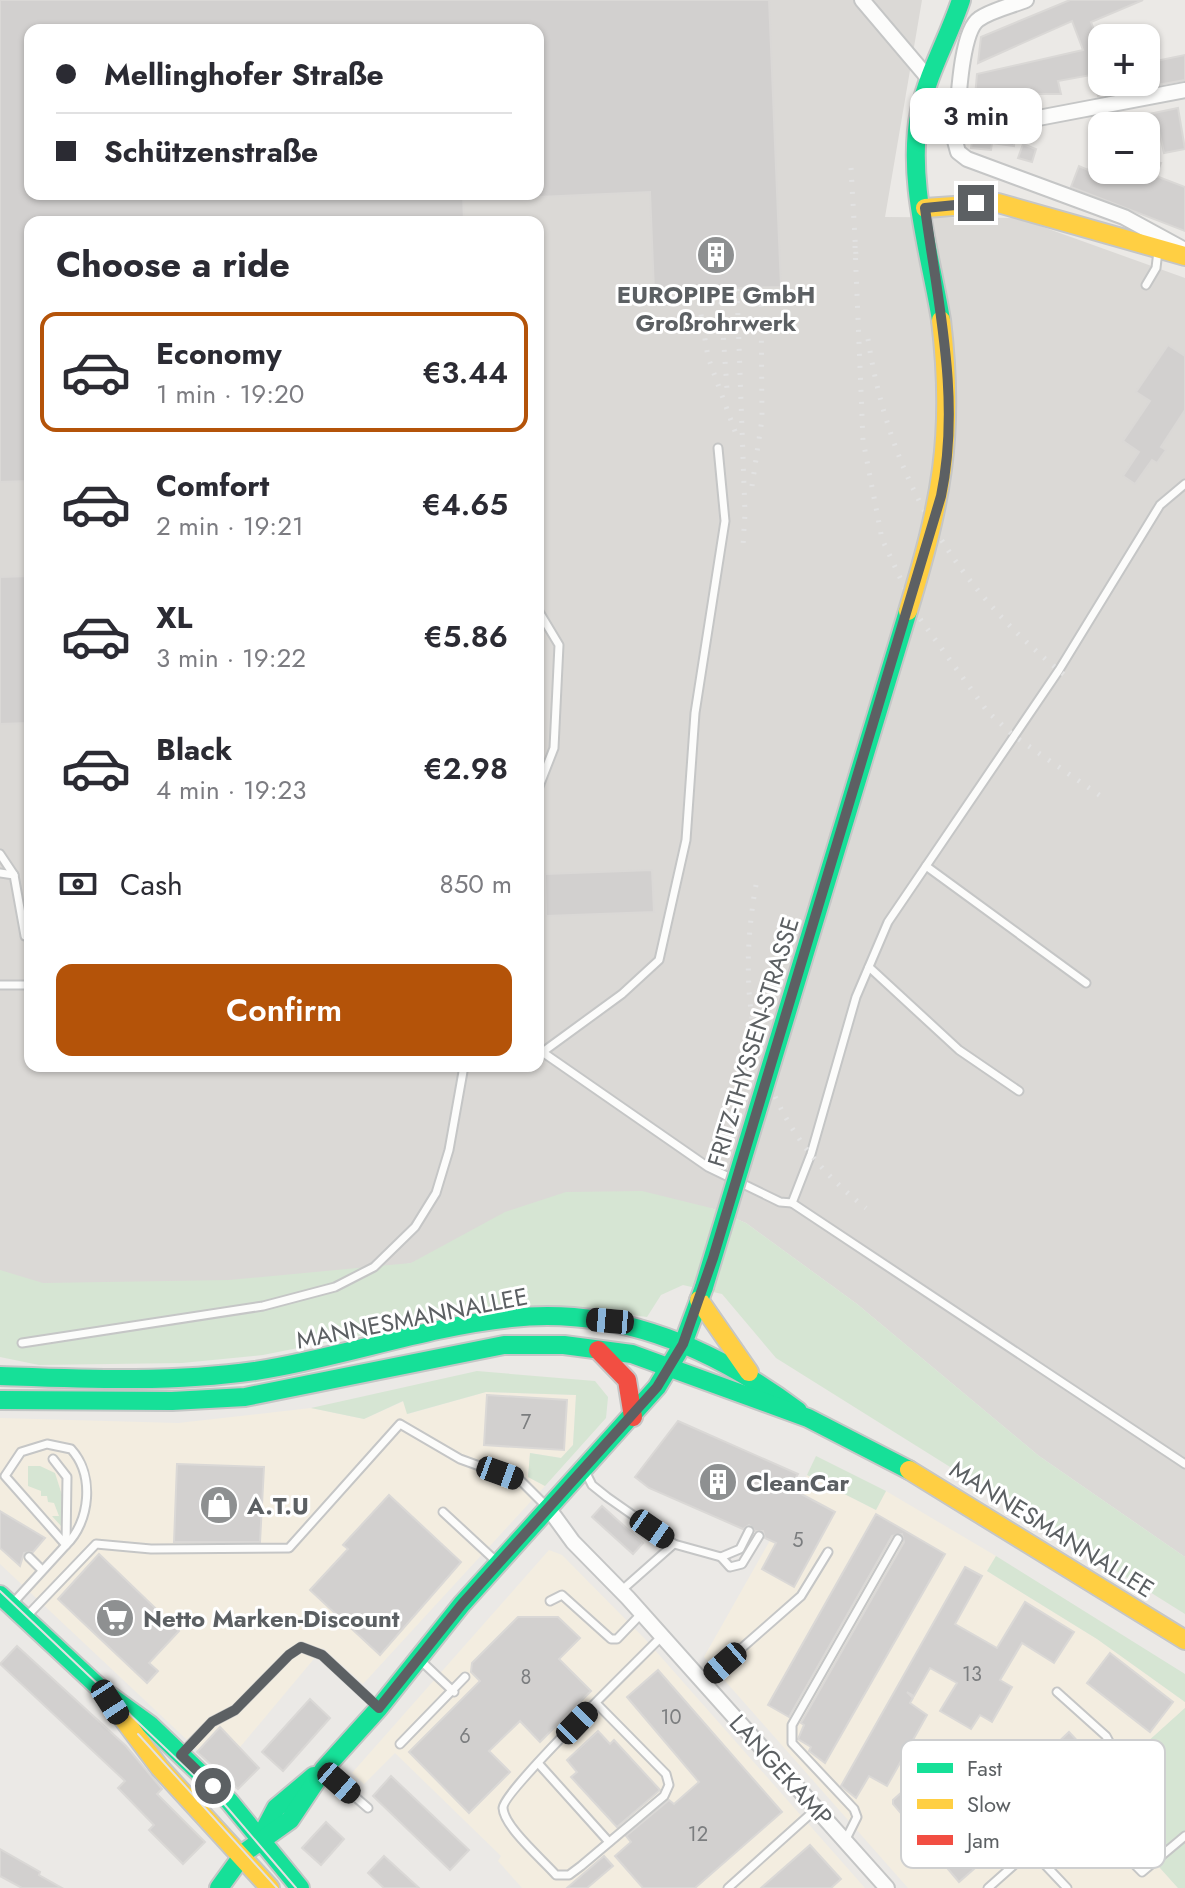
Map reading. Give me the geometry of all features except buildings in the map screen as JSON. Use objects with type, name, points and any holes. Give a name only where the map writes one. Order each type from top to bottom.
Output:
[{"type":"street","points":[[862,0],[929,79]]},
{"type":"street","name":"FRITZ-THYSSEN-STRASSE","points":[[219,1888],[240,1857],[290,1820],[324,1769],[379,1708],[499,1563],[633,1417],[671,1368],[683,1344],[701,1294],[935,520],[946,471],[949,380],[917,155],[918,123],[929,79],[961,0]]},
{"type":"street","points":[[1026,0],[982,17],[971,26],[955,141],[958,152],[967,159],[1124,217],[1185,250]]},
{"type":"street","points":[[958,119],[1033,119],[1185,90]]},
{"type":"street","points":[[925,208],[998,203],[1185,256]]},
{"type":"street","points":[[701,1294],[750,1374]]},
{"type":"street","name":"MANNESMANNALLEE","points":[[0,1376],[189,1377],[251,1371],[527,1318],[610,1321],[683,1344],[750,1374],[808,1418]]},
{"type":"street","name":"MANNESMANNALLEE","points":[[0,1400],[172,1401],[245,1397],[477,1348],[533,1344],[632,1354],[808,1418],[917,1474],[1185,1640]]},
{"type":"street","points":[[595,1348],[611,1360],[627,1380],[633,1417]]},
{"type":"street","name":"LANGEKAMP","points":[[549,1509],[573,1542],[642,1613],[887,1888]]},
{"type":"street","points":[[12,1607],[103,1691],[150,1725],[229,1801],[258,1841],[300,1888]]},
{"type":"street","points":[[103,1691],[128,1730],[270,1888]]},
{"type":"street","points":[[128,1730],[168,1758],[233,1831],[258,1841]]},
{"type":"lane","points":[[1146,285],[1156,268],[1158,248]]},
{"type":"lane","points":[[544,1048],[622,994],[659,960],[686,840],[695,713],[725,521],[718,448]]},
{"type":"lane","points":[[792,1203],[811,1154],[856,997],[888,922],[1059,670],[1152,517],[1185,484]]},
{"type":"lane","points":[[544,620],[559,645],[554,748],[544,774]]},
{"type":"lane","points":[[0,854],[14,875],[24,930]]},
{"type":"lane","points":[[926,866],[1086,983]]},
{"type":"lane","points":[[0,873],[14,875]]},
{"type":"lane","points":[[869,967],[959,1050],[1019,1091]]},
{"type":"lane","points":[[0,985],[24,985]]},
{"type":"lane","points":[[544,1052],[708,1167],[780,1202],[792,1203],[1185,1464]]},
{"type":"lane","points":[[22,1343],[263,1306],[335,1287],[374,1267],[415,1227],[436,1193],[449,1150],[463,1072]]},
{"type":"lane","points":[[12,1607],[96,1544],[151,1549],[289,1548],[400,1424],[460,1459],[521,1481],[549,1509]]},
{"type":"lane","points":[[12,1607],[79,1532],[85,1517],[84,1468],[71,1449],[47,1444],[31,1447],[7,1468],[7,1483],[66,1545]]},
{"type":"lane","points":[[53,1459],[67,1477],[66,1545]]},
{"type":"lane","points":[[584,1470],[592,1485],[674,1544],[721,1557],[730,1567],[742,1564],[759,1536]]},
{"type":"lane","points":[[443,1512],[499,1563]]},
{"type":"lane","points":[[721,1557],[740,1549],[749,1531]]},
{"type":"lane","points":[[845,1841],[857,1817],[854,1809],[792,1743],[792,1725],[898,1539]]},
{"type":"lane","points":[[621,1591],[674,1544]]},
{"type":"lane","points":[[703,1682],[801,1596],[828,1552]]},
{"type":"lane","points":[[29,1557],[42,1570]]},
{"type":"lane","points":[[550,1601],[562,1595],[611,1639],[617,1639],[642,1613]]},
{"type":"lane","points":[[596,1703],[666,1774],[669,1785],[664,1796],[569,1875],[556,1875],[506,1820],[503,1801],[538,1763],[596,1703],[662,1636]]},
{"type":"lane","points":[[181,1755],[212,1722],[235,1710],[289,1655],[301,1647],[322,1655],[379,1708]]},
{"type":"lane","points":[[418,1659],[454,1692]]},
{"type":"lane","points":[[400,1744],[454,1692],[465,1677]]},
{"type":"lane","points":[[1057,1692],[1108,1740]]},
{"type":"lane","points":[[538,1763],[609,1842]]},
{"type":"lane","points":[[324,1769],[368,1808]]},
{"type":"lane","points":[[728,1888],[816,1809]]},
{"type":"lane","points":[[1165,1853],[1185,1836]]},
{"type":"lane","points":[[988,1888],[1012,1868]]},
{"type":"lane","points":[[1048,1868],[1067,1888]]},
{"type":"shaded area","points":[[0,0],[922,0],[885,217],[1018,218],[1185,278],[1185,1557],[1039,1456],[857,1304],[746,1223],[711,1208],[411,1263],[0,1356]]},
{"type":"shaded area","points":[[486,1392],[576,1395],[573,1445],[561,1458],[530,1453],[528,1477],[545,1486],[363,1684],[323,1648],[220,1771],[0,1564],[0,1418],[178,1423],[311,1408],[364,1419],[404,1401],[408,1414]]},
{"type":"shaded area","points":[[807,1475],[876,1510],[886,1491],[996,1556],[987,1571],[1097,1639],[1185,1702],[1185,1708],[1150,1740],[901,1740],[901,1868],[1160,1868],[1178,1888],[908,1888],[704,1657]]},
{"type":"shaded area","points":[[549,1550],[562,1555],[646,1640],[865,1888],[522,1888],[498,1861],[501,1856],[395,1753],[364,1784],[352,1773]]},
{"type":"green space","points":[[642,1191],[711,1208],[746,1223],[857,1304],[1039,1456],[1185,1557],[1185,1614],[776,1358],[722,1294],[683,1285],[661,1295],[647,1317],[578,1308],[468,1314],[263,1355],[182,1363],[39,1365],[0,1357],[0,1270],[43,1283],[229,1280],[411,1263],[505,1212],[566,1192]]},
{"type":"green space","points":[[477,1371],[595,1381],[608,1397],[606,1418],[545,1486],[528,1477],[530,1453],[561,1458],[573,1445],[576,1395],[486,1392],[407,1414],[403,1401],[364,1419],[311,1408]]},
{"type":"green space","points":[[816,1456],[886,1491],[876,1510],[807,1475]]},
{"type":"green space","points":[[28,1466],[40,1466],[55,1473],[62,1495],[61,1526],[52,1516],[59,1516],[54,1503],[48,1502],[47,1496],[41,1496],[41,1491],[28,1486]]},
{"type":"green space","points":[[996,1556],[1185,1674],[1185,1702],[1097,1639],[987,1571]]},
{"type":"green space","points":[[1185,1708],[1185,1888],[1178,1888],[1160,1868],[1165,1868],[1165,1740],[1149,1740]]},
{"type":"tram line","points":[[0,1591],[225,1805],[296,1888]]},
{"type":"tram line","points":[[138,1734],[277,1888]]},
{"type":"railway","points":[[851,168],[856,256]]},
{"type":"railway","points":[[855,246],[863,440],[882,539],[918,616],[987,711],[1014,736],[1105,799]]},
{"type":"railway","points":[[752,486],[762,419],[761,288]]},
{"type":"railway","points":[[737,289],[745,513],[743,545]]},
{"type":"railway","points":[[720,290],[727,389]]},
{"type":"railway","points":[[697,291],[708,357],[736,434]]},
{"type":"railway","points":[[868,339],[878,391],[893,440],[912,487],[935,530],[995,610],[1071,680]]},
{"type":"railway","points":[[756,885],[748,977],[752,1021],[762,1063],[778,1103],[800,1141],[830,1176],[866,1208]]},
{"type":"traffic: fast","points":[[941,320],[921,216],[916,136],[928,82],[961,0]]},
{"type":"traffic: fast","points":[[704,1287],[908,611]]},
{"type":"traffic: fast","points":[[219,1888],[245,1852],[290,1820],[324,1769],[379,1708],[462,1604],[657,1387],[683,1344],[704,1287]]},
{"type":"traffic: fast","points":[[0,1376],[128,1379],[223,1375],[287,1365],[479,1322],[551,1316],[589,1319],[663,1336],[733,1368],[798,1411]]},
{"type":"traffic: fast","points":[[0,1400],[172,1401],[245,1397],[504,1345],[564,1345],[632,1354],[808,1418],[909,1470]]},
{"type":"traffic: fast","points":[[0,1595],[103,1691],[150,1725],[229,1801],[300,1888]]},
{"type":"traffic: fast","points":[[259,1840],[276,1808],[314,1776]]},
{"type":"traffic: slow","points":[[925,208],[998,203],[1185,256]]},
{"type":"traffic: slow","points":[[908,611],[929,536],[942,468],[946,399],[941,320]]},
{"type":"traffic: slow","points":[[699,1300],[749,1372]]},
{"type":"traffic: slow","points":[[909,1470],[1185,1640]]},
{"type":"traffic: slow","points":[[109,1700],[160,1768],[270,1888]]},
{"type":"traffic: jam","points":[[598,1350],[627,1380],[633,1417]]},
{"type":"place","name":"EUROPIPE GmbH Großrohrwerk","points":[[716,255]]},
{"type":"place","name":"CleanCar","points":[[718,1482]]},
{"type":"place","name":"A.T.U","points":[[219,1505]]},
{"type":"place","name":"Netto Marken-Discount","points":[[115,1618]]},
{"type":"route","points":[[213,1786],[181,1755],[212,1722],[235,1710],[289,1655],[301,1647],[322,1655],[379,1708],[462,1604],[633,1417],[671,1368],[683,1344],[713,1258],[941,496],[950,421],[949,380],[925,208],[976,203]]}]
